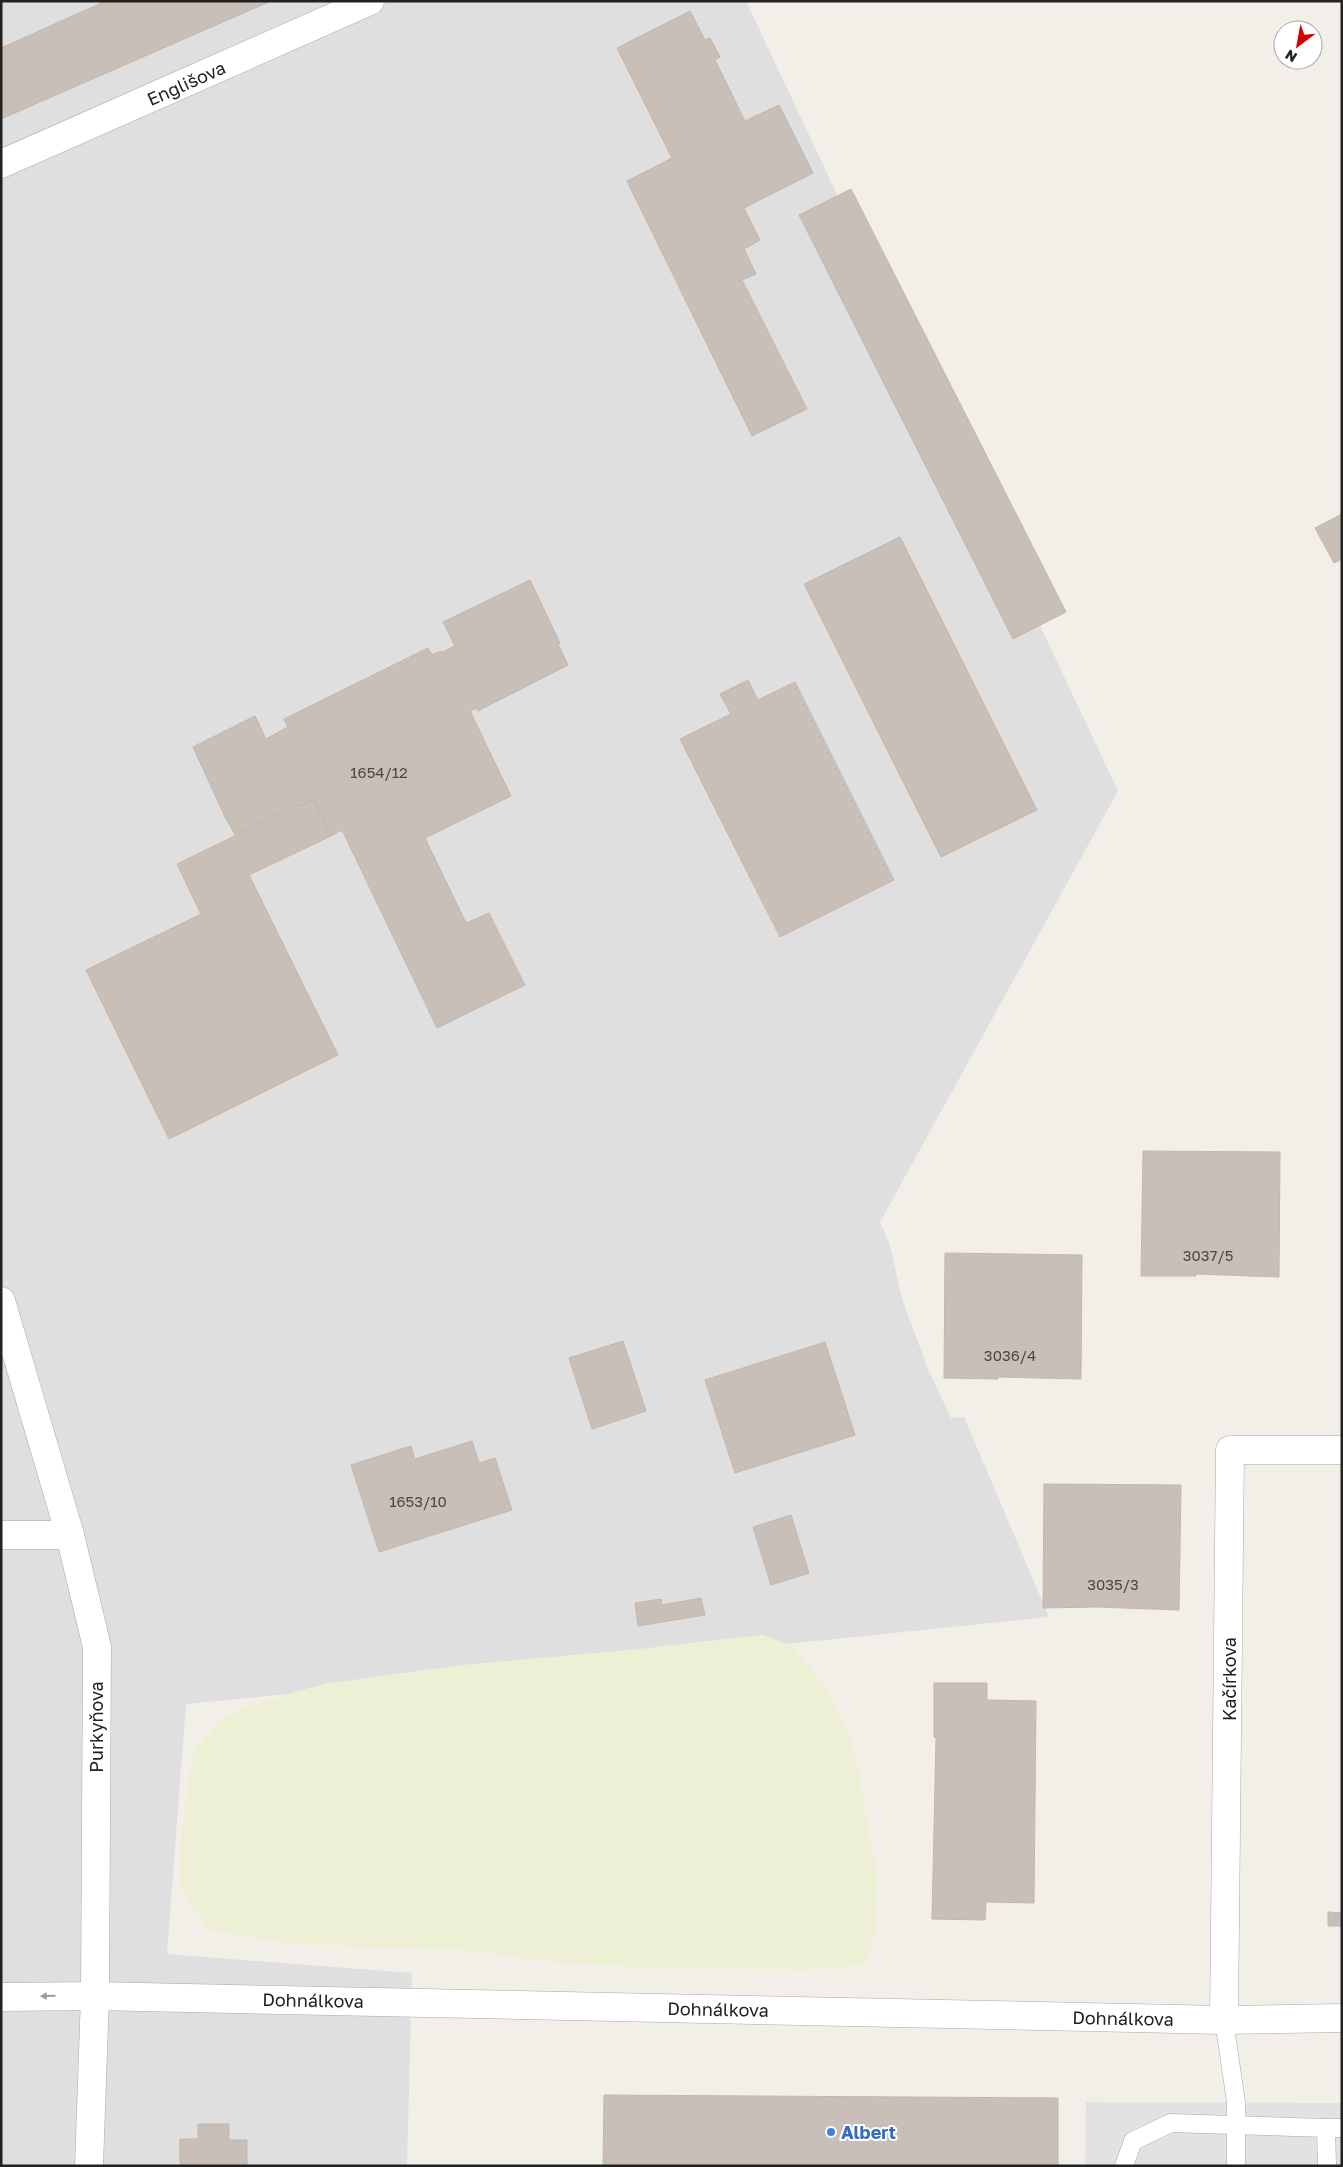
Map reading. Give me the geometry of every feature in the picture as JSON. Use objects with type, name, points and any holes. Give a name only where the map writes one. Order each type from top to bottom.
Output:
[{"type":"street","name":"Englišova","points":[[1,164],[370,1]]},
{"type":"street","name":"Purkyňova","points":[[1,1301],[70,1535],[97,1647],[95,1996],[89,2166]]},
{"type":"street","name":"Kačírkova","points":[[1224,2020],[1230,1450],[1342,1450]]},
{"type":"street","points":[[1,1535],[70,1535]]},
{"type":"street","name":"Dohnálkova","points":[[1,1997],[95,1996],[1224,2020],[1342,2018]]},
{"type":"lane","points":[[1224,2020],[1236,2102],[1236,2166]]},
{"type":"lane","points":[[1124,2166],[1133,2141],[1171,2123],[1334,2128],[1328,2166]]},
{"type":"shaded area","points":[[1,1],[746,1],[1118,791],[880,1222],[890,1245],[902,1299],[928,1369],[951,1418],[964,1417],[1049,1617],[786,1644],[763,1635],[633,1650],[464,1665],[325,1684],[288,1694],[186,1704],[167,1954],[412,1973],[407,2166],[1,2166]]},
{"type":"shaded area","points":[[1086,2102],[1342,2103],[1342,2166],[1085,2166]]},
{"type":"green space","points":[[763,1635],[792,1646],[827,1688],[854,1747],[877,1875],[876,1932],[865,1964],[809,1970],[664,1969],[539,1961],[480,1951],[292,1944],[206,1929],[179,1885],[182,1826],[193,1751],[223,1718],[247,1706],[325,1684],[464,1665],[633,1650]]},
{"type":"building","points":[[106,1],[271,1],[1,119],[1,48]]},
{"type":"building","points":[[690,11],[705,40],[710,38],[720,57],[715,60],[745,121],[779,105],[813,173],[744,208],[760,240],[744,249],[756,274],[742,280],[807,409],[752,436],[627,181],[672,158],[617,48]]},
{"type":"building","points":[[851,189],[1066,612],[1013,639],[799,215]]},
{"type":"building","points":[[1342,514],[1342,559],[1334,563],[1315,528]]},
{"type":"building","points":[[900,537],[1037,810],[941,857],[804,584]]},
{"type":"building","points":[[530,580],[560,643],[558,644],[568,665],[478,711],[477,708],[470,711],[511,796],[425,838],[466,923],[489,913],[525,985],[437,1028],[342,830],[331,836],[313,800],[298,805],[236,836],[225,817],[193,747],[255,716],[266,739],[288,727],[284,719],[428,648],[432,655],[441,651],[441,653],[455,646],[443,622]]},
{"type":"building","points":[[748,680],[758,700],[795,682],[894,880],[780,937],[680,739],[731,714],[720,694]]},
{"type":"building","points":[[313,800],[331,836],[249,875],[338,1055],[169,1139],[86,970],[201,914],[177,864],[298,805]]},
{"type":"building","points":[[1143,1151],[1280,1152],[1279,1277],[1196,1274],[1196,1276],[1141,1276]]},
{"type":"building","points":[[945,1253],[1082,1255],[1081,1379],[944,1378]]},
{"type":"building","points":[[623,1341],[646,1411],[592,1429],[569,1358]]},
{"type":"building","points":[[825,1342],[855,1435],[735,1473],[705,1380]]},
{"type":"building","points":[[472,1441],[479,1463],[495,1458],[512,1510],[379,1552],[351,1465],[411,1446],[415,1459]]},
{"type":"building","points":[[1044,1484],[1181,1485],[1179,1610],[1097,1607],[1043,1608]]},
{"type":"building","points":[[791,1515],[809,1573],[771,1585],[753,1527]]},
{"type":"building","points":[[701,1598],[705,1615],[638,1626],[635,1603],[661,1599],[662,1605]]},
{"type":"building","points":[[934,1683],[987,1683],[987,1700],[1036,1701],[1034,1903],[986,1902],[985,1920],[932,1919],[936,1738],[934,1737]]},
{"type":"building","points":[[1328,1912],[1342,1913],[1342,1926],[1328,1926]]},
{"type":"building","name":"Albert","points":[[604,2095],[1058,2098],[1058,2166],[603,2166]]},
{"type":"building","points":[[198,2124],[229,2124],[229,2140],[247,2140],[247,2166],[180,2166],[180,2139],[198,2139]]},
{"type":"place","name":"Albert","points":[[831,2132]]}]
